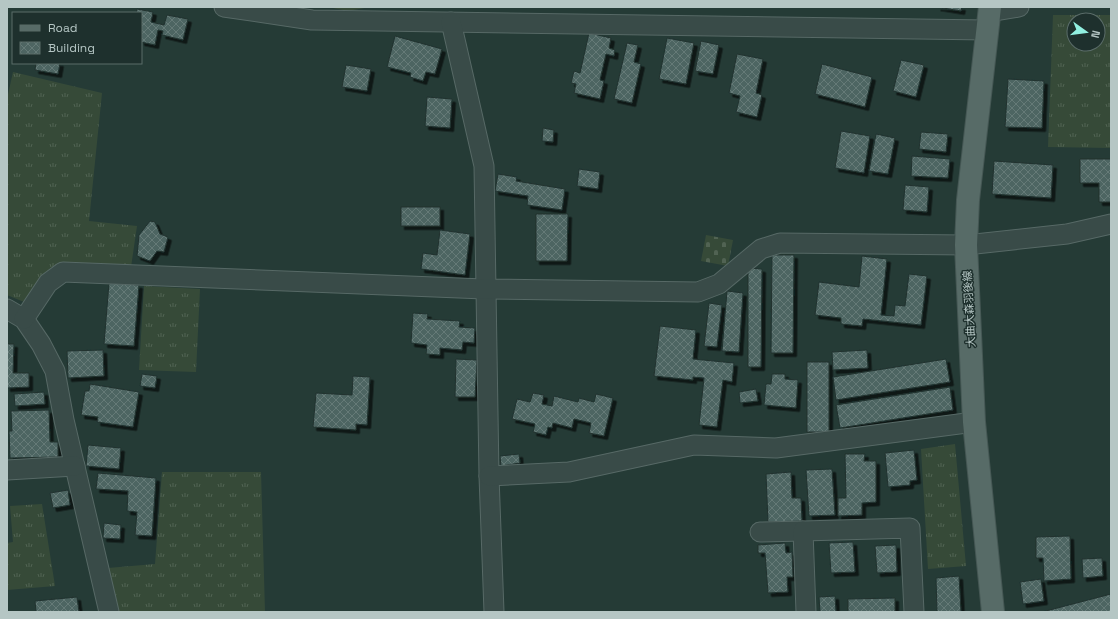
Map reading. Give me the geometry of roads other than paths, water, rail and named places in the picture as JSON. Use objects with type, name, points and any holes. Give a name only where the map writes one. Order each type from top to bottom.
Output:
[{"type":"main road","name":"大曲大森羽後線","points":[[989,16],[968,200],[966,245],[974,422],[993,612]]},
{"type":"street","points":[[224,7],[312,20],[464,17],[989,16],[1019,7]]},
{"type":"street","points":[[464,17],[484,166],[486,259],[484,289],[494,612]]},
{"type":"street","points":[[24,319],[48,283],[63,272],[484,289],[698,292],[719,284],[761,249],[780,243],[966,245],[1067,234],[1111,224]]},
{"type":"street","points":[[7,309],[24,319],[41,344],[55,371],[109,612]]},
{"type":"street","points":[[489,476],[569,472],[694,445],[776,448],[974,422]]},
{"type":"street","points":[[7,470],[76,466]]},
{"type":"street","points":[[760,532],[910,528],[914,612]]},
{"type":"street","points":[[803,531],[806,612]]}]
